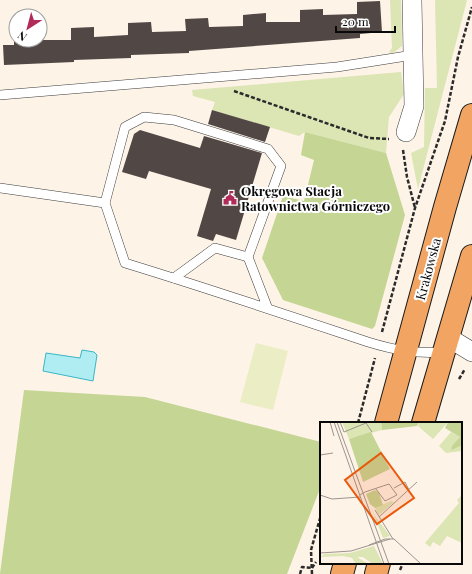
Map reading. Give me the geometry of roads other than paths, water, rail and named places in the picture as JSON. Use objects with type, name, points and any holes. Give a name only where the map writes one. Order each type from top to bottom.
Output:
[{"type":"main road","name":"Krakowska","points":[[386,422],[472,115]]},
{"type":"main road","points":[[423,422],[472,256]]},
{"type":"main road","points":[[342,574],[345,564]]},
{"type":"main road","points":[[376,574],[379,564]]},
{"type":"street","points":[[406,132],[414,106],[412,0]]},
{"type":"street","points":[[447,345],[472,352]]},
{"type":"lane","points":[[0,95],[337,67],[413,56]]},
{"type":"lane","points":[[268,309],[248,257],[281,166],[268,149],[174,120],[144,117],[125,127],[105,203],[125,263],[379,345],[405,352],[424,354],[447,345]]},
{"type":"lane","points":[[0,188],[105,203]]},
{"type":"lane","points":[[174,278],[215,248],[248,257]]},
{"type":"water","points":[[82,350],[94,352],[97,355],[93,381],[43,371],[46,353],[80,358]]},
{"type":"place","name":"Okręgowa Stacja Ratownictwa Górniczego","points":[[230,198]]}]
